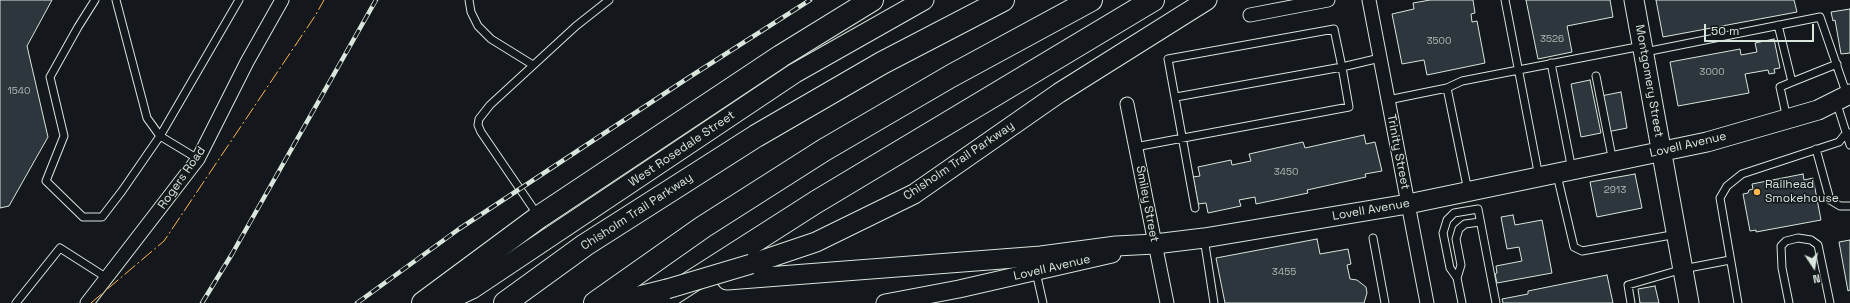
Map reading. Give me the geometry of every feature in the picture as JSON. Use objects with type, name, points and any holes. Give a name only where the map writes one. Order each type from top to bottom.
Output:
[{"type":"highway","points":[[423,303],[539,217],[781,56],[872,0]]},
{"type":"highway","name":"Chisholm Trail Parkway","points":[[505,303],[585,245],[756,136],[882,63],[1003,0]]},
{"type":"highway","points":[[594,303],[702,227],[818,154],[951,76],[1091,0]]},
{"type":"highway","points":[[662,296],[1153,0]]},
{"type":"main road","name":"West Rosedale Street","points":[[442,303],[478,285],[795,73],[924,0]]},
{"type":"main road","name":"Chisholm Trail Parkway","points":[[662,296],[816,242],[914,194],[1059,93],[1207,0]]},
{"type":"main road","name":"Montgomery Street","points":[[1634,0],[1689,303]]},
{"type":"main road","name":"Lovell Avenue","points":[[1155,244],[1204,238],[1408,204],[1474,198],[1556,173],[1707,142],[1818,110],[1844,97]]},
{"type":"main road","points":[[611,303],[662,296],[727,280],[1041,256],[1116,246],[1155,244]]},
{"type":"street","name":"Rogers Road","points":[[88,303],[198,159],[247,62],[282,0]]},
{"type":"street","points":[[1250,15],[1328,0]]},
{"type":"street","name":"Trinity Street","points":[[1369,0],[1427,303]]},
{"type":"street","name":"Smiley Street","points":[[1127,104],[1167,303]]},
{"type":"street","name":"Lovell Avenue","points":[[885,303],[914,300],[1155,244]]},
{"type":"lane","points":[[95,0],[50,77],[64,136],[46,181],[84,217],[102,217],[160,136],[239,0]]},
{"type":"lane","points":[[116,0],[147,118],[160,136],[198,159]]},
{"type":"lane","points":[[469,0],[471,12],[478,26],[491,39],[533,65]]},
{"type":"lane","points":[[539,217],[481,132],[478,125],[483,112],[576,26],[609,0]]},
{"type":"lane","points":[[1505,0],[1518,70],[1556,173],[1574,247],[1582,251],[1677,234]]},
{"type":"lane","points":[[1388,100],[1447,88],[1462,81],[1518,70],[1820,17],[1837,64],[1844,97],[1847,132],[1850,144]]},
{"type":"lane","points":[[1778,25],[1792,82]]},
{"type":"lane","points":[[1136,147],[1182,138],[1349,107],[1334,29],[1168,59],[1176,97],[1182,138],[1195,208]]},
{"type":"lane","points":[[1176,97],[1342,67],[1380,58]]},
{"type":"lane","points":[[1551,64],[1556,173]]},
{"type":"lane","points":[[1787,119],[1780,87],[1837,64]]},
{"type":"lane","points":[[1596,76],[1613,162]]},
{"type":"lane","points":[[1447,88],[1480,222],[1496,303]]},
{"type":"lane","points":[[1738,303],[1720,198],[1727,186],[1742,174],[1839,142],[1847,132]]},
{"type":"lane","points":[[1816,149],[1830,200],[1840,206],[1850,206]]},
{"type":"lane","points":[[1462,303],[1457,278],[1450,268],[1443,233],[1447,220],[1474,198]]},
{"type":"lane","points":[[1457,278],[1461,265],[1456,238],[1459,229],[1465,224],[1480,222]]},
{"type":"lane","points":[[1204,238],[1214,303]]},
{"type":"lane","points":[[1373,238],[1385,303]]},
{"type":"lane","points":[[1789,303],[1782,268],[1781,246],[1786,241],[1798,238],[1811,240],[1818,246],[1830,303]]},
{"type":"lane","points":[[16,303],[60,248],[107,278]]},
{"type":"lane","points":[[1631,303],[1628,285],[1683,269],[1730,260]]},
{"type":"lane","points":[[1036,271],[1043,303]]},
{"type":"building","points":[[0,0],[52,0],[27,46],[48,137],[9,206],[0,208]]},
{"type":"building","points":[[1430,0],[1473,0],[1475,13],[1471,14],[1472,22],[1477,21],[1485,63],[1427,75],[1424,60],[1402,64],[1392,14],[1414,9],[1413,3]]},
{"type":"building","points":[[1526,0],[1610,0],[1613,17],[1567,26],[1572,52],[1538,59]]},
{"type":"building","points":[[1656,0],[1794,0],[1797,12],[1663,37]]},
{"type":"building","points":[[1850,9],[1850,53],[1841,54],[1835,20],[1833,21],[1831,12]]},
{"type":"building","points":[[1774,39],[1780,68],[1774,69],[1775,73],[1769,74],[1768,70],[1745,74],[1749,93],[1678,106],[1670,62],[1740,49],[1741,55],[1757,52],[1755,43]]},
{"type":"building","points":[[1590,80],[1601,133],[1581,137],[1571,84]]},
{"type":"building","points":[[1621,92],[1627,128],[1607,132],[1601,96]]},
{"type":"building","points":[[1364,135],[1366,144],[1375,142],[1382,171],[1365,174],[1366,177],[1307,190],[1308,193],[1256,204],[1255,197],[1239,200],[1241,206],[1208,213],[1206,203],[1198,204],[1193,177],[1200,176],[1198,167],[1231,160],[1232,165],[1251,161],[1249,154],[1303,142],[1305,148]]},
{"type":"building","points":[[1635,174],[1642,208],[1597,217],[1590,182]]},
{"type":"building","points":[[1803,174],[1804,180],[1813,178],[1821,220],[1756,232],[1756,230],[1750,231],[1743,194],[1748,193],[1749,190],[1753,189],[1752,184]]},
{"type":"building","points":[[1513,215],[1515,225],[1542,220],[1552,273],[1497,283],[1495,274],[1497,273],[1496,266],[1522,261],[1519,247],[1507,249],[1501,217]]},
{"type":"building","points":[[1317,239],[1320,254],[1348,249],[1351,264],[1347,265],[1350,279],[1357,280],[1366,287],[1367,293],[1364,303],[1225,303],[1216,258]]},
{"type":"building","points":[[1850,240],[1850,290],[1848,291],[1839,242]]},
{"type":"building","points":[[1607,275],[1613,303],[1503,303],[1502,299],[1528,294],[1528,291]]},
{"type":"building","points":[[1655,286],[1659,303],[1640,303],[1638,289]]},
{"type":"railway","points":[[202,303],[232,254],[376,0]]},
{"type":"railway","points":[[357,303],[459,229],[688,78],[810,0]]},
{"type":"power","points":[[91,303],[164,241],[315,16],[324,0]]},
{"type":"place","name":"Railhead Smokehouse","points":[[1757,192]]}]
